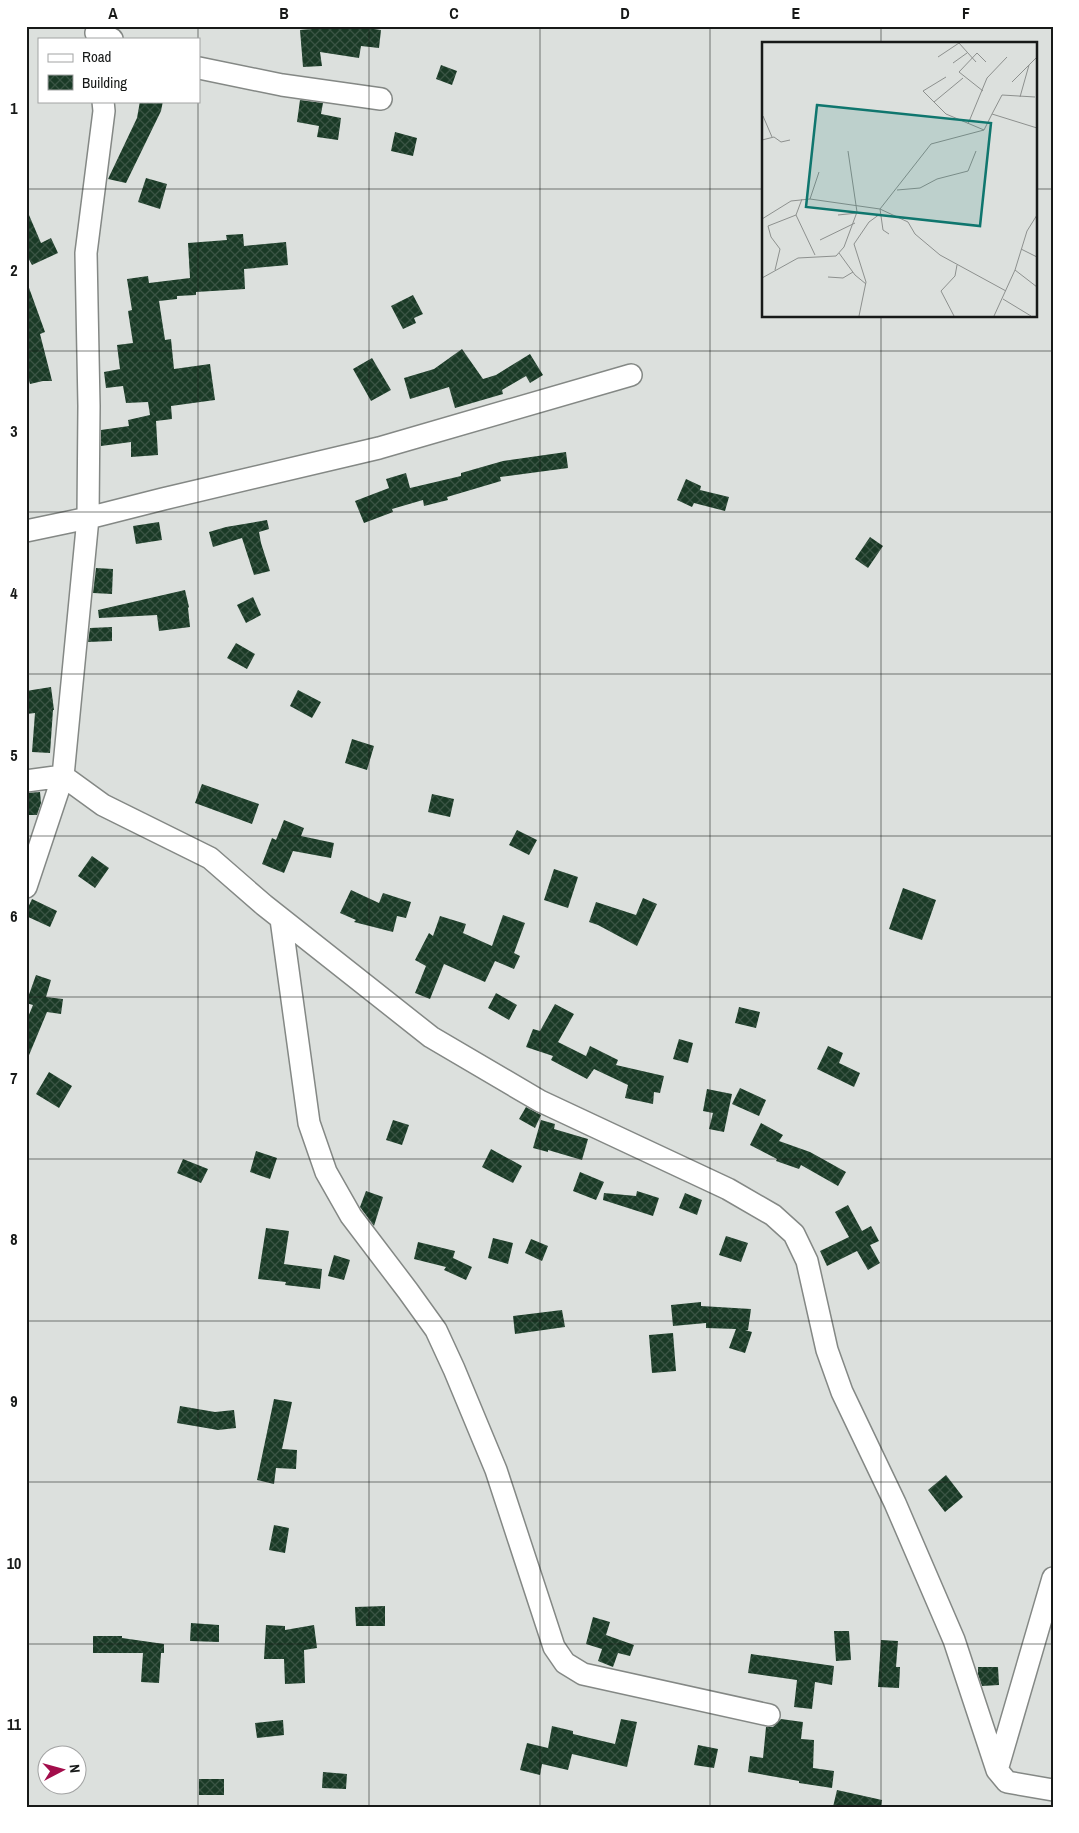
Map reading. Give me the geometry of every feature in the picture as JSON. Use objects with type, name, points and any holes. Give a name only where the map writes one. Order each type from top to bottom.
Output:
[{"type":"street","points":[[200,68],[282,85],[381,99]]},
{"type":"street","points":[[26,887],[63,776],[88,518],[89,406],[86,253],[104,111],[103,102]]},
{"type":"street","points":[[26,531],[88,518],[379,448],[631,375]]},
{"type":"street","points":[[26,781],[63,776],[103,805],[210,858],[281,918],[431,1037],[540,1101],[728,1189],[773,1215],[794,1234],[807,1261],[826,1350],[842,1392],[894,1503],[954,1640],[996,1770],[1007,1782],[1053,1790]]},
{"type":"street","points":[[281,918],[309,1123],[326,1172],[351,1216],[436,1330],[496,1470],[554,1647],[565,1663],[583,1674],[769,1715]]},
{"type":"street","points":[[996,1770],[1051,1590]]},
{"type":"building","points":[[325,26],[352,26],[381,30],[379,48],[361,46],[359,58],[320,52],[322,66],[303,67],[300,30],[324,28]]},
{"type":"building","points":[[441,65],[457,71],[452,85],[436,79]]},
{"type":"building","points":[[300,100],[323,103],[321,114],[341,118],[338,140],[317,137],[319,126],[297,122]]},
{"type":"building","points":[[140,102],[163,102],[161,111],[126,183],[108,179],[137,118]]},
{"type":"building","points":[[395,132],[417,138],[413,156],[391,151]]},
{"type":"building","points":[[146,178],[167,184],[160,209],[138,202]]},
{"type":"building","points":[[26,208],[41,243],[51,238],[58,253],[32,265],[26,254]]},
{"type":"building","points":[[243,234],[244,246],[286,242],[288,265],[244,269],[245,289],[196,292],[196,295],[177,296],[177,299],[159,301],[165,340],[171,339],[174,369],[210,364],[215,400],[171,406],[172,419],[156,421],[158,455],[131,457],[131,442],[101,446],[101,430],[129,426],[128,420],[150,415],[148,402],[126,403],[123,386],[106,388],[104,372],[120,369],[117,345],[133,343],[128,311],[132,310],[127,279],[148,276],[149,283],[190,278],[188,243],[227,240],[226,235]]},
{"type":"building","points":[[26,285],[28,285],[45,332],[40,334],[52,381],[30,384],[26,370]]},
{"type":"building","points":[[413,295],[423,314],[414,318],[416,323],[403,329],[391,306]]},
{"type":"building","points":[[462,349],[483,379],[496,375],[530,354],[543,375],[530,383],[526,376],[502,390],[503,394],[455,408],[449,387],[410,399],[404,378],[434,369]]},
{"type":"building","points":[[372,358],[391,390],[371,401],[353,369]]},
{"type":"building","points":[[566,452],[568,468],[500,477],[501,481],[447,497],[448,500],[424,506],[423,500],[392,509],[393,512],[364,523],[355,501],[389,488],[386,479],[406,473],[410,488],[461,476],[461,473],[503,461]]},
{"type":"building","points":[[686,479],[701,486],[700,490],[729,497],[725,511],[694,503],[692,507],[677,500]]},
{"type":"building","points":[[267,520],[269,529],[259,532],[270,571],[254,575],[242,538],[213,547],[209,532]]},
{"type":"building","points":[[159,522],[162,540],[136,544],[133,526]]},
{"type":"building","points":[[870,537],[883,546],[868,568],[855,559]]},
{"type":"building","points":[[96,568],[113,569],[112,594],[93,593]]},
{"type":"building","points":[[185,590],[189,607],[190,627],[159,631],[157,615],[99,618],[98,610]]},
{"type":"building","points":[[253,597],[261,615],[246,623],[237,605]]},
{"type":"building","points":[[112,627],[112,641],[88,642],[90,628]]},
{"type":"building","points":[[236,643],[255,654],[247,669],[227,658]]},
{"type":"building","points":[[51,687],[54,710],[50,753],[32,752],[35,713],[26,714],[26,691]]},
{"type":"building","points":[[298,690],[321,702],[312,718],[290,706]]},
{"type":"building","points":[[352,739],[374,746],[367,770],[345,763]]},
{"type":"building","points":[[202,784],[259,804],[252,824],[195,803]]},
{"type":"building","points":[[40,792],[41,803],[37,815],[26,815],[26,793]]},
{"type":"building","points":[[432,794],[454,799],[450,817],[428,812]]},
{"type":"building","points":[[284,820],[304,828],[301,836],[334,843],[331,858],[293,851],[284,873],[262,864],[272,838],[276,840]]},
{"type":"building","points":[[517,830],[537,840],[529,855],[509,845]]},
{"type":"building","points":[[92,856],[109,868],[95,888],[78,876]]},
{"type":"building","points":[[554,869],[578,877],[568,908],[544,900]]},
{"type":"building","points":[[903,888],[936,900],[922,940],[889,929]]},
{"type":"building","points":[[351,890],[379,903],[383,893],[411,902],[406,918],[397,916],[393,932],[354,922],[356,920],[340,913]]},
{"type":"building","points":[[643,898],[657,904],[637,946],[589,922],[596,902],[636,915]]},
{"type":"building","points":[[32,899],[57,911],[50,927],[26,916]]},
{"type":"building","points":[[503,915],[525,923],[514,953],[520,956],[514,969],[495,961],[485,982],[444,964],[430,999],[415,993],[426,966],[415,960],[429,933],[433,936],[440,916],[466,924],[463,933],[492,946]]},
{"type":"building","points":[[36,975],[51,980],[46,997],[63,999],[61,1014],[47,1012],[27,1060],[26,1022],[33,1005],[26,1003]]},
{"type":"building","points":[[496,993],[517,1005],[509,1020],[488,1008]]},
{"type":"building","points":[[555,1004],[574,1014],[558,1042],[586,1056],[590,1046],[618,1060],[616,1065],[664,1076],[660,1093],[654,1092],[653,1104],[625,1098],[628,1085],[594,1069],[587,1079],[551,1060],[553,1056],[526,1047],[533,1029],[540,1031]]},
{"type":"building","points":[[739,1007],[760,1012],[756,1028],[735,1023]]},
{"type":"building","points":[[679,1039],[693,1043],[688,1063],[673,1059]]},
{"type":"building","points":[[828,1046],[843,1053],[839,1063],[860,1073],[854,1087],[817,1069]]},
{"type":"building","points":[[49,1072],[72,1086],[59,1108],[36,1094]]},
{"type":"building","points":[[740,1088],[766,1100],[759,1116],[732,1104]]},
{"type":"building","points":[[707,1089],[732,1094],[724,1132],[709,1129],[713,1113],[703,1111]]},
{"type":"building","points":[[526,1107],[541,1115],[535,1128],[519,1119]]},
{"type":"building","points":[[393,1120],[409,1125],[402,1145],[386,1140]]},
{"type":"building","points":[[541,1120],[555,1124],[554,1129],[588,1139],[582,1160],[548,1150],[548,1152],[533,1148]]},
{"type":"building","points":[[761,1123],[783,1135],[779,1141],[810,1152],[846,1172],[838,1186],[801,1165],[799,1169],[776,1161],[777,1159],[750,1145]]},
{"type":"building","points":[[491,1149],[522,1166],[513,1183],[482,1167]]},
{"type":"building","points":[[256,1151],[277,1158],[270,1179],[250,1172]]},
{"type":"building","points":[[183,1159],[208,1169],[201,1183],[177,1173]]},
{"type":"building","points":[[580,1172],[604,1182],[596,1200],[573,1191]]},
{"type":"building","points":[[366,1191],[383,1197],[374,1226],[360,1207]]},
{"type":"building","points":[[637,1191],[659,1198],[653,1216],[603,1200],[604,1193],[636,1196]]},
{"type":"building","points":[[685,1193],[702,1200],[697,1215],[679,1208]]},
{"type":"building","points":[[848,1205],[862,1231],[871,1226],[879,1241],[870,1245],[880,1263],[868,1270],[857,1251],[827,1266],[820,1251],[849,1237],[835,1212]]},
{"type":"building","points":[[266,1228],[289,1231],[284,1264],[322,1269],[320,1289],[285,1285],[286,1282],[258,1279]]},
{"type":"building","points":[[726,1236],[748,1243],[741,1262],[719,1255]]},
{"type":"building","points":[[493,1238],[513,1243],[508,1264],[488,1258]]},
{"type":"building","points":[[531,1239],[548,1246],[542,1261],[525,1253]]},
{"type":"building","points":[[418,1242],[455,1251],[453,1258],[472,1267],[466,1280],[444,1270],[446,1267],[414,1259]]},
{"type":"building","points":[[334,1255],[350,1260],[344,1280],[328,1276]]},
{"type":"building","points":[[701,1302],[701,1306],[751,1309],[748,1330],[745,1330],[752,1332],[745,1353],[729,1348],[736,1329],[706,1328],[706,1323],[673,1326],[671,1305]]},
{"type":"building","points":[[562,1310],[565,1327],[515,1334],[513,1316]]},
{"type":"building","points":[[673,1333],[676,1371],[652,1373],[649,1335]]},
{"type":"building","points":[[274,1399],[292,1402],[282,1449],[297,1450],[296,1469],[276,1468],[274,1484],[257,1480]]},
{"type":"building","points":[[180,1406],[215,1412],[234,1410],[236,1428],[218,1430],[177,1423]]},
{"type":"building","points":[[946,1475],[963,1497],[945,1512],[928,1490]]},
{"type":"building","points":[[274,1525],[289,1528],[285,1553],[269,1550]]},
{"type":"building","points":[[385,1606],[385,1626],[356,1626],[355,1607]]},
{"type":"building","points":[[593,1617],[610,1622],[606,1635],[634,1645],[630,1656],[618,1653],[613,1667],[598,1661],[602,1649],[586,1644]]},
{"type":"building","points":[[191,1623],[219,1625],[219,1642],[190,1641]]},
{"type":"building","points":[[266,1625],[285,1626],[285,1630],[314,1625],[317,1648],[304,1650],[305,1683],[285,1684],[284,1659],[264,1659]]},
{"type":"building","points":[[834,1631],[849,1631],[851,1660],[836,1661]]},
{"type":"building","points":[[93,1636],[122,1636],[122,1638],[164,1644],[164,1653],[161,1653],[159,1683],[141,1682],[143,1653],[93,1653]]},
{"type":"building","points":[[881,1640],[898,1641],[896,1667],[900,1667],[899,1688],[878,1687]]},
{"type":"building","points":[[751,1654],[834,1666],[832,1685],[815,1682],[812,1709],[794,1707],[797,1680],[748,1673]]},
{"type":"building","points":[[978,1667],[998,1667],[999,1685],[982,1686]]},
{"type":"building","points":[[621,1719],[637,1722],[627,1767],[572,1754],[568,1770],[542,1764],[540,1775],[520,1770],[527,1743],[548,1748],[552,1726],[573,1731],[573,1734],[615,1744]]},
{"type":"building","points":[[781,1719],[803,1722],[801,1739],[814,1740],[813,1768],[834,1771],[832,1788],[748,1772],[750,1756],[763,1758],[766,1727],[773,1727]]},
{"type":"building","points":[[283,1720],[284,1735],[257,1738],[255,1723]]},
{"type":"building","points":[[698,1745],[718,1749],[714,1768],[694,1765]]},
{"type":"building","points":[[323,1772],[347,1774],[346,1789],[322,1788]]},
{"type":"building","points":[[199,1779],[224,1779],[224,1795],[199,1795]]},
{"type":"building","points":[[837,1790],[882,1800],[881,1807],[833,1807]]}]
